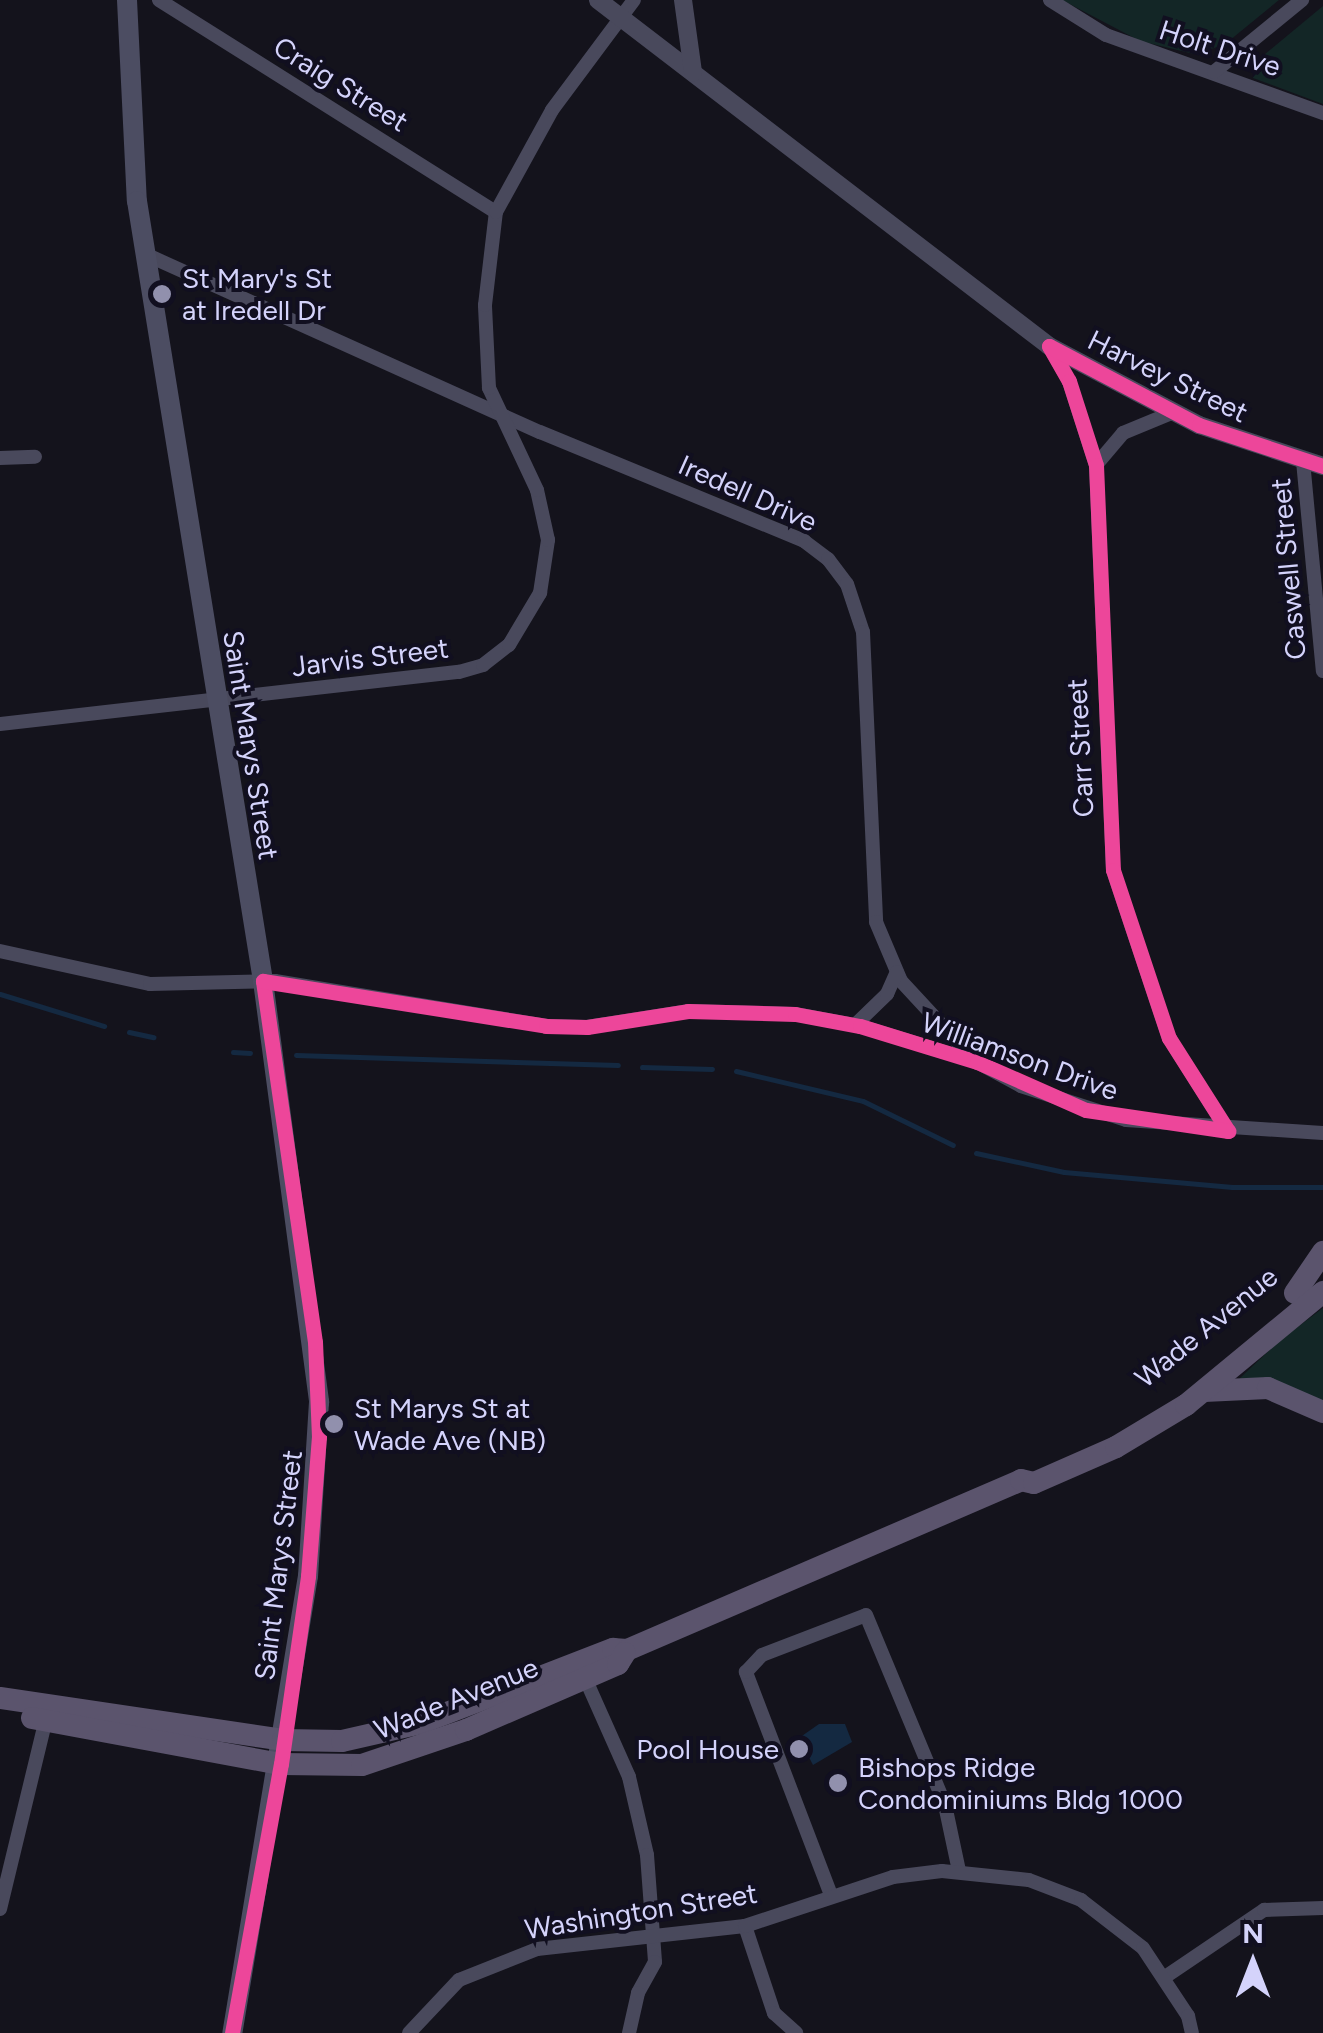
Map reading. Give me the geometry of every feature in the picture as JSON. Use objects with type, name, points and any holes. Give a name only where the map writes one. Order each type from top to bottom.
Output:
[{"type":"main road","name":"Saint Marys Street","points":[[127,0],[130,134],[145,254],[263,981],[319,1402],[316,1506],[280,1764],[232,2033]]},
{"type":"main road","points":[[1294,1293],[1323,1252]]},
{"type":"main road","name":"Wade Avenue","points":[[1022,1480],[1028,1469],[1159,1407],[1294,1293],[1323,1274]]},
{"type":"main road","name":"Wade Avenue","points":[[0,1710],[283,1740],[382,1734],[612,1649],[628,1650],[1022,1480],[1034,1482],[1116,1447],[1204,1391],[1323,1292]]},
{"type":"main road","points":[[1204,1391],[1268,1388],[1323,1412]]},
{"type":"main road","name":"Wade Avenue","points":[[0,1698],[47,1714],[280,1764],[338,1767],[390,1759],[618,1664],[628,1650]]},
{"type":"street","name":"Craig Street","points":[[158,0],[496,212]]},
{"type":"street","name":"Harvey Street","points":[[598,0],[1049,346],[1174,412],[1323,466]]},
{"type":"street","name":"Jarvis Street","points":[[0,724],[459,672],[483,665],[509,645],[535,605],[548,540],[537,490],[489,388],[485,305],[496,212],[542,127],[634,0]]},
{"type":"street","points":[[683,0],[693,72]]},
{"type":"street","name":"Holt Drive","points":[[1050,0],[1106,35],[1323,113]]},
{"type":"street","points":[[1214,72],[1302,0]]},
{"type":"street","name":"Iredell Drive","points":[[145,254],[497,411],[804,541],[847,584],[862,632],[876,922],[897,972],[976,1062]]},
{"type":"street","name":"Carr Street","points":[[1049,346],[1069,381],[1096,465],[1113,870],[1169,1038],[1228,1131]]},
{"type":"street","points":[[1096,465],[1123,433],[1174,412]]},
{"type":"street","points":[[0,458],[35,457]]},
{"type":"street","name":"Caswell Street","points":[[1303,461],[1323,672]]},
{"type":"street","name":"Williamson Drive","points":[[0,951],[150,984],[263,981],[546,1026],[737,1010],[855,1025],[976,1062],[1086,1110],[1228,1131],[1323,1133]]},
{"type":"street","points":[[855,1025],[887,994],[897,972]]},
{"type":"street","points":[[831,1895],[746,1672],[762,1655],[866,1616],[944,1805],[959,1872]]},
{"type":"street","points":[[584,1678],[629,1776],[655,1933],[656,1962],[638,1993],[629,2033]]},
{"type":"street","points":[[0,1909],[47,1714]]},
{"type":"street","name":"Washington Street","points":[[409,2033],[458,1980],[536,1948],[745,1926],[893,1878],[959,1872],[1029,1880],[1080,1900],[1144,1948],[1165,1976],[1192,2033]]},
{"type":"street","points":[[1165,1976],[1264,1910],[1323,1908]]},
{"type":"street","points":[[745,1926],[774,2013],[796,2033]]},
{"type":"green space","points":[[1062,0],[1279,0],[1224,45],[1194,54],[1140,41]]},
{"type":"green space","points":[[1323,6],[1323,104],[1253,78],[1253,64]]},
{"type":"green space","points":[[1323,1308],[1323,1403],[1239,1379],[1279,1341]]},
{"type":"water","points":[[819,1724],[845,1724],[852,1742],[813,1765],[799,1738]]},
{"type":"waterway","points":[[0,994],[104,1026]]},
{"type":"waterway","points":[[129,1032],[153,1037]]},
{"type":"waterway","points":[[233,1052],[250,1053]]},
{"type":"waterway","points":[[296,1055],[618,1065]]},
{"type":"waterway","points":[[642,1067],[712,1069]]},
{"type":"waterway","points":[[736,1071],[863,1101],[953,1145]]},
{"type":"waterway","points":[[976,1153],[1064,1172],[1232,1187],[1323,1187]]},
{"type":"cycle path","points":[[1049,346],[1069,381],[1096,465],[1113,870],[1169,1038],[1228,1131]]},
{"type":"cycle path","points":[[1049,346],[1199,425],[1323,466]]},
{"type":"cycle path","points":[[232,2033],[281,1764],[308,1576],[319,1437],[315,1342],[263,981],[546,1026],[587,1027],[688,1011],[795,1014],[860,1026],[977,1062],[1086,1110],[1228,1131]]},
{"type":"place","name":"St Mary's St at Iredell Dr","points":[[162,294]]},
{"type":"place","name":"St Marys St at Wade Ave (NB)","points":[[334,1424]]},
{"type":"place","name":"Pool House","points":[[799,1749]]},
{"type":"place","name":"Bishops Ridge Condominiums Bldg 1000","points":[[838,1783]]}]
